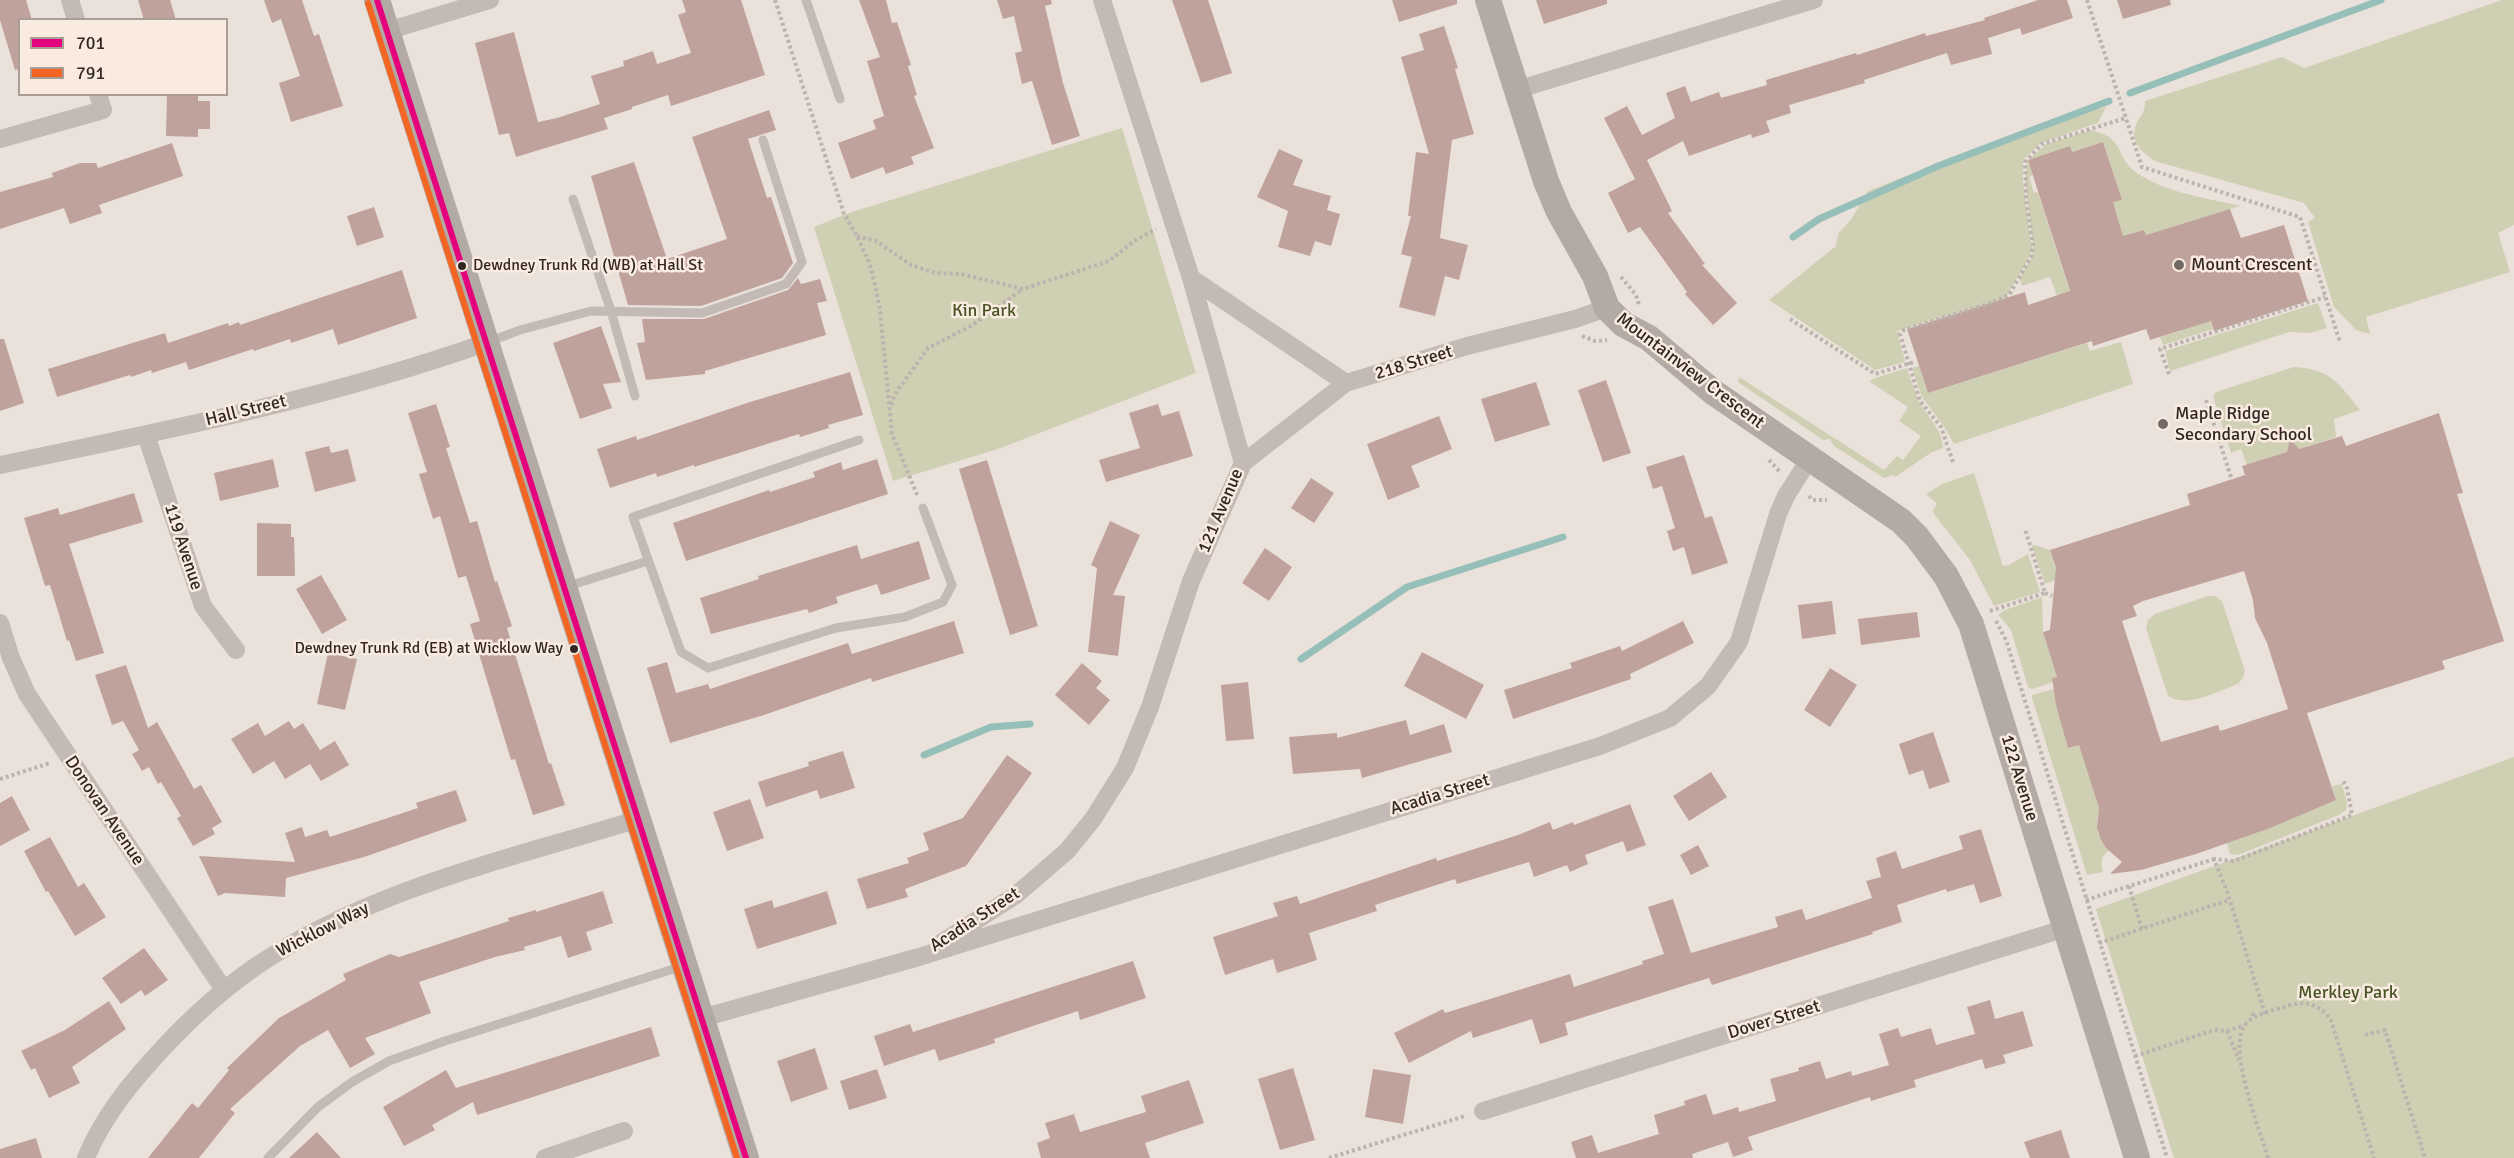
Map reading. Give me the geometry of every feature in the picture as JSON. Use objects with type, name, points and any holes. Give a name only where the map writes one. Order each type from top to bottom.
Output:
[{"type":"street","points":[[70,0],[75,18]]},
{"type":"street","points":[[377,0],[488,342],[746,1158]]},
{"type":"street","points":[[387,31],[490,0]]},
{"type":"street","name":"121 Avenue","points":[[1102,0],[1191,278],[1243,463],[1191,581],[1150,707]]},
{"type":"street","name":"Mountainview Crescent","points":[[1488,0],[1552,197],[1595,276],[1607,308],[1623,324],[1654,342],[1713,392],[1810,458]]},
{"type":"street","points":[[1516,90],[1814,0]]},
{"type":"street","points":[[0,139],[101,102]]},
{"type":"street","points":[[1191,278],[1346,383]]},
{"type":"street","name":"218 Street","points":[[1243,463],[1346,383],[1467,346],[1575,319],[1607,308]]},
{"type":"street","name":"Hall Street","points":[[0,465],[146,435],[341,388],[488,342]]},
{"type":"street","name":"119 Avenue","points":[[146,435],[202,606],[236,650]]},
{"type":"street","name":"122 Avenue","points":[[1810,458],[1901,521],[1932,555],[1959,598],[1971,624],[2137,1158]]},
{"type":"street","name":"Acadia Street","points":[[702,1018],[919,957],[1600,746],[1670,718],[1708,686],[1739,642],[1778,514],[1786,496],[1810,458]]},
{"type":"street","name":"Donovan Avenue","points":[[0,623],[11,658],[27,694],[224,990]]},
{"type":"street","name":"Acadia Street","points":[[919,957],[1016,895],[1067,851],[1093,819],[1125,768],[1150,707]]},
{"type":"street","name":"Wicklow Way","points":[[86,1158],[102,1126],[150,1062],[224,990],[284,949],[366,907],[503,860],[639,819]]},
{"type":"street","name":"Dover Street","points":[[1483,1111],[2066,928]]},
{"type":"street","points":[[545,1158],[624,1131]]},
{"type":"lane","points":[[806,0],[840,99]]},
{"type":"lane","points":[[488,342],[520,330],[591,311],[702,312],[786,284],[801,262],[763,140]]},
{"type":"lane","points":[[573,199],[635,396]]},
{"type":"lane","points":[[859,440],[633,517],[681,652],[708,668],[836,628],[905,617],[943,602],[952,585],[923,508]]},
{"type":"lane","points":[[565,587],[648,561]]},
{"type":"lane","points":[[268,1158],[318,1107],[352,1082],[389,1061],[685,965]]},
{"type":"path","points":[[775,0],[844,214],[869,262],[875,284],[892,434],[923,508]]},
{"type":"path","points":[[2087,0],[2142,167],[2300,218],[2340,342]]},
{"type":"path","points":[[1953,462],[1941,427],[1920,401],[1912,363],[1900,334],[1904,330],[2009,295],[2031,256],[2033,246],[2025,162],[2043,144],[2126,118]]},
{"type":"path","points":[[890,409],[895,394],[928,348],[971,326],[1023,290],[1109,261],[1134,241],[1172,220]]},
{"type":"path","points":[[857,236],[876,241],[911,265],[935,273],[961,274],[1023,290]]},
{"type":"path","points":[[1617,273],[1636,295],[1640,309]]},
{"type":"path","points":[[2169,374],[2160,349],[2325,297]]},
{"type":"path","points":[[1790,319],[1875,374],[1912,363]]},
{"type":"path","points":[[2206,400],[2232,480]]},
{"type":"path","points":[[1812,500],[1827,500],[1836,503]]},
{"type":"path","points":[[2025,529],[2045,593]]},
{"type":"path","points":[[1990,611],[2045,593],[2052,596]]},
{"type":"path","points":[[0,779],[68,758]]},
{"type":"path","points":[[2086,900],[2214,859],[2234,861],[2352,814],[2347,788],[2342,778]]},
{"type":"path","points":[[2214,859],[2265,1014]]},
{"type":"path","points":[[2129,886],[2142,929]]},
{"type":"path","points":[[2099,943],[2229,900]]},
{"type":"path","points":[[2135,1056],[2214,1030],[2227,1031],[2289,1005],[2315,1004],[2324,1010],[2331,1020],[2374,1158]]},
{"type":"path","points":[[2252,1013],[2255,1018]]},
{"type":"path","points":[[2241,1065],[2240,1038],[2245,1025]]},
{"type":"path","points":[[2366,1035],[2385,1030],[2425,1158]]},
{"type":"path","points":[[2227,1031],[2241,1065],[2268,1158]]},
{"type":"path","points":[[1329,1158],[1483,1111]]},
{"type":"green space","points":[[2502,0],[2514,0],[2514,225],[2498,233],[2510,272],[2366,317],[2370,334],[2356,330],[2334,307],[2308,222],[2315,218],[2304,203],[2158,162],[2140,149],[2135,139],[2135,128],[2144,110],[2145,101],[2282,57],[2304,68]]},
{"type":"green space","points":[[2106,107],[2098,123],[2041,143],[2023,160],[2023,183],[2032,248],[2030,257],[2005,298],[1897,331],[1905,362],[1875,370],[1769,300],[1836,246],[1838,234],[1852,218],[1868,191],[2028,128]]},
{"type":"green space","name":"Kin Park","points":[[1122,128],[1196,373],[998,449],[893,481],[814,227],[849,213]]},
{"type":"green space","points":[[2092,130],[2111,139],[2130,167],[2148,180],[2187,194],[2240,206],[2146,235],[2144,230],[2123,236],[2113,202],[2121,199],[2103,142],[2072,152],[2070,147],[2028,160],[2046,144]]},
{"type":"green space","points":[[2028,160],[2033,175],[2029,177],[2034,193],[2038,192],[2070,293],[2057,296],[2050,277],[2022,286],[2019,278],[2032,257],[2033,246],[2025,180]]},
{"type":"green space","points":[[2318,303],[2327,328],[2310,333],[2289,332],[2170,371],[2165,351]]},
{"type":"green space","points":[[2210,318],[2213,329],[2163,345],[2160,337],[2181,331],[2180,328]]},
{"type":"green space","points":[[2121,342],[2133,384],[1954,444],[1922,397],[1912,368],[1919,366],[1928,393],[2087,343],[2090,351]]},
{"type":"green space","points":[[2294,367],[2317,371],[2333,379],[2360,410],[2334,419],[2336,437],[2299,449],[2296,446],[2288,448],[2287,452],[2247,465],[2241,449],[2231,453],[2213,396],[2216,392]]},
{"type":"green space","points":[[1907,368],[1922,407],[1940,434],[1943,448],[1932,452],[1895,477],[1893,475],[1884,478],[1834,446],[1830,439],[1823,440],[1738,382],[1739,377],[1884,470],[1897,456],[1903,460],[1921,436],[1899,421],[1908,407],[1870,382],[1872,379]]},
{"type":"green space","points":[[1974,473],[2003,566],[2028,554],[2040,592],[1994,606],[1970,560],[1934,514],[1933,510],[1937,504],[1926,494],[1942,484]]},
{"type":"green space","points":[[2032,546],[2050,550],[2059,579],[2045,584]]},
{"type":"green space","points":[[2208,596],[2215,596],[2222,601],[2245,671],[2243,678],[2238,684],[2202,698],[2175,700],[2168,696],[2146,628],[2148,620],[2155,614]]},
{"type":"green space","points":[[2042,597],[2043,632],[2057,677],[2052,678],[2053,682],[2032,689],[2028,687],[2011,630],[1998,615],[2005,610]]},
{"type":"green space","points":[[2054,689],[2068,748],[2079,745],[2101,806],[2097,820],[2098,834],[2109,851],[2102,860],[2103,872],[2087,875],[2032,698],[2032,695]]},
{"type":"green space","name":"Merkley Park","points":[[2514,757],[2514,1158],[2174,1158],[2096,909]]},
{"type":"green space","points":[[2342,784],[2347,802],[2346,810],[2339,815],[2238,855],[2230,854],[2227,843],[2336,800],[2332,786]]},
{"type":"building","points":[[0,0],[26,0],[31,18],[18,18],[18,69],[15,70],[0,20]]},
{"type":"building","points":[[138,0],[170,0],[175,18],[143,18]]},
{"type":"building","points":[[264,0],[302,0],[314,36],[319,34],[343,106],[291,122],[279,83],[300,76],[281,19],[272,23]]},
{"type":"building","points":[[682,0],[741,0],[765,75],[671,106],[668,95],[604,118],[608,129],[516,157],[509,133],[499,135],[475,43],[514,32],[538,122],[600,104],[591,76],[624,66],[623,61],[653,51],[657,64],[691,53],[678,15],[686,12]]},
{"type":"building","points":[[859,0],[886,0],[892,23],[897,22],[911,65],[908,66],[917,95],[914,96],[934,148],[911,157],[914,164],[886,174],[883,167],[851,179],[838,143],[876,129],[873,120],[884,116],[867,61],[880,57]]},
{"type":"building","points":[[997,0],[1051,0],[1052,4],[1045,6],[1063,83],[1080,136],[1052,145],[1032,81],[1022,84],[1015,53],[1022,51],[1014,16],[1003,19]]},
{"type":"building","points":[[1172,0],[1208,0],[1232,73],[1201,83]]},
{"type":"building","points":[[1392,0],[1457,0],[1457,4],[1399,22]]},
{"type":"building","points":[[1536,0],[1607,0],[1607,4],[1544,24]]},
{"type":"building","points":[[2038,0],[2067,0],[2073,18],[2022,35],[2020,28],[1988,38],[1992,54],[1951,65],[1947,53],[1864,80],[1865,83],[1789,105],[1791,113],[1766,121],[1770,132],[1752,138],[1751,134],[1689,156],[1683,141],[1647,160],[1672,211],[1668,213],[1705,264],[1702,265],[1737,303],[1713,325],[1685,294],[1687,292],[1640,227],[1628,233],[1608,193],[1635,179],[1604,118],[1627,106],[1642,135],[1675,118],[1666,93],[1685,86],[1691,102],[1719,92],[1721,98],[1767,85],[1766,80],[1856,53],[1857,55],[1925,33],[1926,36],[1985,20],[1984,18]]},
{"type":"building","points":[[2117,0],[2170,0],[2171,5],[2123,19]]},
{"type":"building","points":[[1444,26],[1458,68],[1455,69],[1474,134],[1452,140],[1440,238],[1468,245],[1459,280],[1445,276],[1435,316],[1399,307],[1412,257],[1401,254],[1411,216],[1408,216],[1416,152],[1429,154],[1401,57],[1424,50],[1419,34]]},
{"type":"building","points":[[167,96],[198,96],[198,101],[210,101],[210,129],[198,129],[198,137],[166,136]]},
{"type":"building","points":[[769,110],[776,130],[748,139],[767,198],[771,197],[793,263],[782,278],[701,306],[628,305],[591,176],[634,162],[667,259],[727,239],[692,137]]},
{"type":"building","name":"Mount Crescent","points":[[2103,142],[2122,200],[2113,202],[2123,236],[2144,230],[2146,235],[2230,209],[2241,238],[2284,225],[2308,301],[2214,331],[2211,321],[2150,340],[2146,329],[2093,346],[2092,341],[1928,393],[1907,329],[2025,292],[2028,305],[2070,291],[2028,160],[2070,146],[2072,152]]},
{"type":"building","points":[[172,143],[183,176],[99,205],[102,213],[70,224],[64,208],[0,229],[0,192],[53,177],[52,173],[80,163],[96,163],[98,168]]},
{"type":"building","points":[[1279,149],[1303,160],[1293,185],[1331,196],[1327,210],[1340,214],[1331,246],[1315,241],[1310,256],[1278,247],[1288,211],[1257,197]]},
{"type":"building","points":[[374,207],[384,237],[357,246],[347,216]]},
{"type":"building","points":[[402,270],[417,318],[338,345],[333,329],[291,343],[290,339],[254,351],[253,349],[189,370],[186,362],[152,373],[151,370],[131,377],[130,375],[57,397],[48,369],[165,333],[168,343],[228,323],[229,326],[239,322],[240,325]]},
{"type":"building","points":[[798,278],[801,284],[820,279],[827,301],[817,303],[826,335],[705,371],[705,374],[646,380],[637,343],[645,342],[642,319],[704,319],[788,290]]},
{"type":"building","points":[[601,326],[621,382],[603,384],[612,408],[580,419],[553,343]]},
{"type":"building","points":[[0,339],[4,339],[24,403],[0,411]]},
{"type":"building","points":[[850,372],[863,415],[828,425],[829,428],[800,437],[799,434],[694,467],[694,465],[657,477],[656,473],[610,488],[597,449],[636,436],[637,440],[750,402]]},
{"type":"building","points":[[1606,380],[1631,453],[1603,462],[1578,390]]},
{"type":"building","points":[[1536,382],[1550,425],[1495,442],[1481,399]]},
{"type":"building","points":[[436,404],[450,447],[446,448],[470,523],[477,521],[495,582],[497,581],[512,626],[507,628],[549,764],[551,763],[565,805],[533,815],[515,759],[511,760],[470,624],[480,621],[466,576],[458,578],[440,516],[433,519],[419,474],[427,472],[408,413]]},
{"type":"building","points":[[1158,404],[1162,416],[1179,411],[1193,456],[1106,482],[1099,460],[1140,448],[1129,413]]},
{"type":"building","points":[[2439,413],[2463,493],[2457,494],[2504,641],[2442,661],[2445,669],[2307,713],[2336,800],[2270,828],[2196,854],[2141,870],[2110,874],[2122,862],[2106,848],[2100,838],[2097,827],[2099,808],[2079,745],[2068,748],[2056,705],[2052,678],[2057,677],[2043,632],[2050,630],[2056,568],[2050,550],[2190,505],[2187,494],[2245,475],[2242,466],[2287,452],[2290,439],[2299,449],[2342,436],[2346,446]],"holes":[[[2244,571],[2253,600],[2255,618],[2267,643],[2288,709],[2220,731],[2218,725],[2161,742],[2122,621],[2137,616],[2133,606],[2143,601]]]},
{"type":"building","points":[[1439,416],[1452,449],[1411,466],[1420,487],[1388,500],[1367,444]]},
{"type":"building","points":[[329,446],[331,453],[348,449],[356,481],[315,492],[305,452]]},
{"type":"building","points":[[1684,455],[1705,518],[1712,516],[1728,563],[1692,575],[1684,547],[1673,551],[1667,531],[1675,528],[1662,486],[1653,489],[1646,467]]},
{"type":"building","points":[[273,459],[279,487],[220,501],[214,473]]},
{"type":"building","points":[[877,459],[888,494],[686,561],[673,523],[769,490],[770,492],[815,477],[813,472],[841,462],[843,470]]},
{"type":"building","points":[[987,460],[1038,626],[1010,635],[959,469]]},
{"type":"building","points":[[1311,478],[1334,493],[1314,523],[1291,508]]},
{"type":"building","points":[[134,493],[143,522],[69,544],[104,653],[76,661],[69,640],[67,641],[50,585],[45,586],[24,518],[58,508],[60,515]]},
{"type":"building","points":[[1110,521],[1140,535],[1113,595],[1125,596],[1118,656],[1088,652],[1097,568],[1091,565]]},
{"type":"building","points":[[257,523],[291,524],[291,537],[294,537],[295,576],[257,576]]},
{"type":"building","points":[[919,541],[930,579],[881,595],[877,584],[836,597],[838,603],[809,613],[807,609],[711,634],[700,598],[759,579],[758,576],[857,545],[861,559]]},
{"type":"building","points":[[1265,548],[1292,567],[1269,601],[1242,583]]},
{"type":"building","points":[[321,575],[347,620],[322,634],[296,589]]},
{"type":"building","points":[[1832,601],[1836,634],[1802,639],[1798,605]]},
{"type":"building","points":[[1917,612],[1920,637],[1861,645],[1858,619]]},
{"type":"building","points":[[954,621],[964,653],[872,682],[871,678],[764,715],[670,743],[647,668],[667,662],[676,693],[708,684],[710,689],[848,643],[852,654]]},
{"type":"building","points":[[1683,621],[1694,643],[1630,674],[1631,679],[1513,719],[1504,690],[1572,668],[1570,663],[1620,646],[1622,651]]},
{"type":"building","points":[[1422,652],[1484,685],[1466,719],[1404,686]]},
{"type":"building","points":[[328,653],[357,659],[345,710],[317,704]]},
{"type":"building","points":[[1082,663],[1102,681],[1096,688],[1110,700],[1089,725],[1055,695]]},
{"type":"building","points":[[126,665],[148,728],[157,722],[194,789],[201,785],[222,822],[212,828],[215,834],[193,846],[177,818],[181,816],[161,782],[158,784],[149,767],[142,771],[132,754],[139,750],[123,721],[112,725],[95,675]]},
{"type":"building","points":[[1830,668],[1857,685],[1830,727],[1804,710]]},
{"type":"building","points":[[1248,682],[1254,739],[1226,741],[1221,685]]},
{"type":"building","points":[[1406,720],[1410,735],[1444,724],[1452,752],[1362,778],[1360,769],[1293,774],[1289,737],[1337,733],[1337,738]]},
{"type":"building","points":[[289,721],[294,729],[303,723],[320,750],[335,741],[349,765],[321,781],[310,764],[285,779],[274,761],[253,774],[231,739],[258,723],[265,736]]},
{"type":"building","points":[[1933,732],[1950,782],[1929,789],[1923,770],[1909,775],[1899,744]]},
{"type":"building","points":[[843,751],[855,788],[820,799],[817,790],[766,807],[758,782],[809,766],[808,762]]},
{"type":"building","points":[[1007,755],[1032,773],[966,866],[905,889],[908,897],[867,909],[857,879],[909,863],[907,858],[929,850],[923,833],[963,818]]},
{"type":"building","points":[[1711,772],[1727,797],[1689,821],[1673,796]]},
{"type":"building","points":[[456,790],[467,821],[364,857],[286,878],[285,897],[225,893],[218,896],[199,856],[295,862],[285,833],[302,827],[305,837],[327,830],[330,837],[418,808],[416,803]]},
{"type":"building","points":[[12,796],[30,830],[0,846],[0,803]]},
{"type":"building","points":[[750,799],[764,838],[727,851],[713,812]]},
{"type":"building","points":[[1630,804],[1646,845],[1627,852],[1623,841],[1585,855],[1588,864],[1570,872],[1567,865],[1534,877],[1529,862],[1457,884],[1455,879],[1375,905],[1377,911],[1309,933],[1317,960],[1277,973],[1273,959],[1225,975],[1213,937],[1278,916],[1273,903],[1297,896],[1300,904],[1436,858],[1437,861],[1518,835],[1550,822],[1553,830],[1573,822],[1574,825]]},
{"type":"building","points":[[1981,829],[2002,896],[1980,903],[1974,884],[1947,892],[1946,889],[1897,905],[1902,922],[1872,932],[1873,934],[1712,985],[1709,978],[1565,1023],[1568,1035],[1540,1044],[1532,1019],[1473,1038],[1471,1031],[1409,1063],[1394,1033],[1443,1009],[1445,1013],[1570,974],[1574,987],[1643,964],[1642,961],[1664,954],[1648,907],[1673,899],[1691,953],[1778,927],[1775,917],[1802,909],[1806,920],[1872,898],[1866,881],[1881,877],[1876,858],[1896,851],[1902,869],[1963,849],[1959,836]]},
{"type":"building","points":[[50,837],[78,887],[84,883],[106,917],[75,936],[48,891],[46,892],[24,851]]},
{"type":"building","points":[[1698,845],[1709,866],[1691,875],[1680,855]]},
{"type":"building","points":[[603,891],[613,923],[586,932],[592,950],[568,958],[561,936],[524,947],[525,950],[495,957],[419,982],[431,1013],[365,1038],[375,1054],[350,1068],[328,1030],[300,1046],[230,1109],[235,1113],[199,1158],[148,1158],[192,1103],[198,1108],[229,1070],[227,1068],[279,1018],[346,980],[343,974],[390,954],[399,957],[509,921],[508,918],[536,910],[536,912]]},
{"type":"building","points":[[827,891],[837,924],[757,949],[744,909],[772,900],[774,908]]},
{"type":"building","points":[[144,948],[168,980],[145,996],[141,990],[121,1004],[102,978]]},
{"type":"building","points":[[1133,961],[1146,998],[1080,1020],[1078,1011],[994,1039],[995,1043],[939,1061],[935,1049],[884,1066],[874,1036],[910,1024],[913,1032]]},
{"type":"building","points":[[1990,1000],[1995,1019],[2023,1011],[2033,1046],[2003,1055],[2006,1063],[1985,1069],[1982,1059],[1914,1080],[1916,1087],[1871,1101],[1870,1097],[1748,1137],[1753,1150],[1733,1157],[1728,1142],[1692,1154],[1693,1158],[1576,1158],[1571,1142],[1592,1135],[1598,1153],[1659,1134],[1654,1115],[1685,1105],[1684,1101],[1706,1094],[1713,1115],[1738,1107],[1739,1112],[1776,1101],[1770,1079],[1799,1071],[1798,1068],[1820,1061],[1826,1079],[1851,1071],[1852,1076],[1889,1065],[1879,1034],[1898,1028],[1901,1037],[1931,1028],[1936,1045],[1975,1034],[1967,1007]]},
{"type":"building","points":[[109,1001],[126,1029],[72,1067],[80,1083],[49,1098],[35,1068],[31,1070],[21,1051],[65,1030]]},
{"type":"building","points":[[651,1027],[660,1056],[477,1115],[473,1102],[432,1125],[435,1130],[404,1146],[383,1107],[446,1070],[456,1088]]},
{"type":"building","points":[[815,1048],[828,1089],[791,1102],[777,1061]]},
{"type":"building","points":[[1293,1068],[1315,1140],[1280,1150],[1258,1079]]},
{"type":"building","points":[[877,1069],[887,1098],[849,1110],[840,1081]]},
{"type":"building","points":[[1373,1069],[1411,1075],[1403,1124],[1365,1117]]},
{"type":"building","points":[[1189,1080],[1204,1123],[1145,1143],[1150,1158],[1041,1158],[1037,1143],[1050,1138],[1045,1123],[1074,1114],[1080,1132],[1146,1112],[1141,1096]]},
{"type":"building","points":[[2061,1130],[2070,1158],[2030,1158],[2024,1142]]},
{"type":"building","points":[[317,1132],[341,1158],[289,1158]]},
{"type":"building","points":[[36,1138],[42,1158],[0,1158],[0,1149]]},
{"type":"waterway","points":[[2130,93],[2381,0]]},
{"type":"waterway","points":[[1793,237],[1819,219],[1938,166],[2109,101]]},
{"type":"waterway","points":[[1301,659],[1407,587],[1563,537]]},
{"type":"waterway","points":[[924,755],[991,727],[1030,724]]},
{"type":"transit line","name":"701","points":[[377,0],[746,1158]]},
{"type":"transit line","name":"791","points":[[368,3],[737,1158]]},
{"type":"place","name":"Mount Crescent","points":[[2179,265]]},
{"type":"place","name":"Dewdney Trunk Rd (WB) at Hall St","points":[[462,266]]},
{"type":"place","name":"Maple Ridge Secondary School","points":[[2163,424]]},
{"type":"place","name":"Dewdney Trunk Rd (EB) at Wicklow Way","points":[[574,649]]}]
